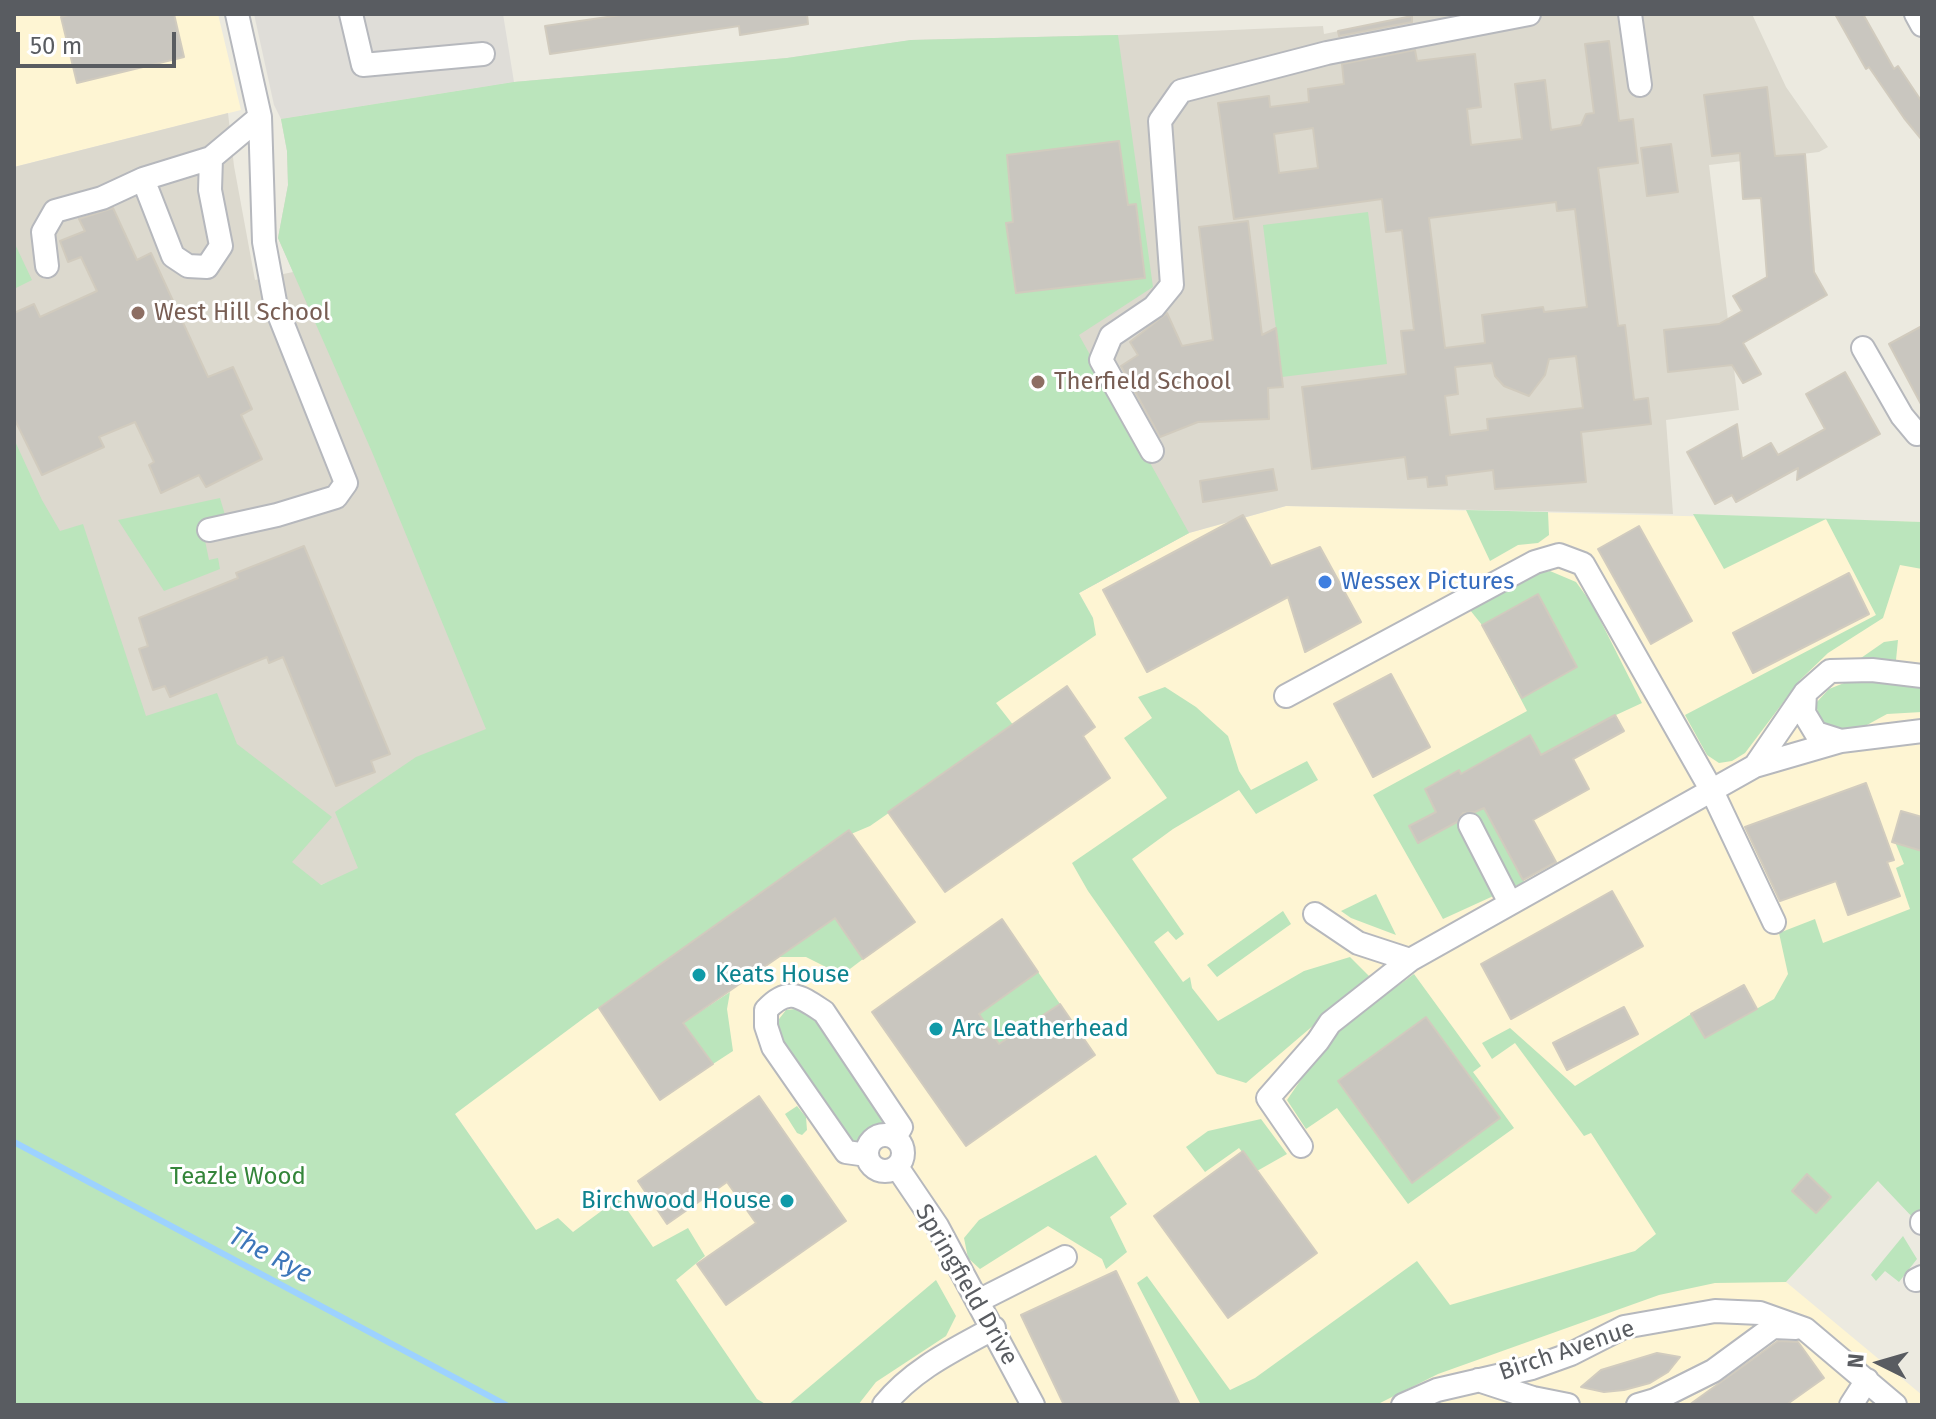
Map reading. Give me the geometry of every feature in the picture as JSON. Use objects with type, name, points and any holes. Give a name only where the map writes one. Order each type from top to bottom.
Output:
[{"type":"lane","points":[[209,530],[277,515],[336,497],[346,483],[276,307],[264,242],[260,117],[237,14]]},
{"type":"lane","points":[[351,14],[363,65],[483,54]]},
{"type":"lane","points":[[1152,451],[1101,360],[1111,336],[1154,307],[1172,285],[1160,121],[1181,91],[1327,53],[1529,14]]},
{"type":"lane","points":[[1630,14],[1640,85]]},
{"type":"lane","points":[[47,266],[43,232],[55,211],[102,198],[143,179],[211,158],[260,117]]},
{"type":"lane","points":[[143,179],[173,256],[188,266],[207,267],[221,246],[210,190],[211,158]]},
{"type":"lane","points":[[1863,348],[1902,416],[1917,434],[1922,433]]},
{"type":"lane","points":[[1286,696],[1535,562],[1559,555],[1583,564],[1712,791],[1774,922]]},
{"type":"lane","points":[[1755,766],[1805,693],[1830,671],[1872,670],[1922,676]]},
{"type":"lane","points":[[1805,693],[1804,713],[1816,733],[1841,741]]},
{"type":"lane","points":[[1301,1146],[1268,1098],[1330,1023],[1410,960],[1755,766],[1841,741],[1922,731]]},
{"type":"lane","points":[[1470,825],[1510,903]]},
{"type":"lane","points":[[1315,914],[1358,943],[1410,960]]},
{"type":"lane","points":[[867,1155],[846,1152],[773,1047],[766,1026],[766,1010],[778,996],[790,995],[824,1012],[901,1127],[895,1137]]},
{"type":"lane","points":[[887,1135],[895,1137],[903,1147],[904,1155],[892,1170],[877,1169],[867,1155],[870,1143],[887,1135]]},
{"type":"lane","name":"Springfield Drive","points":[[897,1167],[937,1226],[1033,1405]]},
{"type":"lane","points":[[978,1301],[1065,1257]]},
{"type":"lane","name":"Birch Avenue","points":[[1403,1405],[1437,1390],[1532,1368],[1571,1354],[1624,1327],[1715,1311],[1760,1313],[1805,1329],[1895,1405]]},
{"type":"lane","points":[[1649,1403],[1713,1371],[1773,1327],[1805,1329]]},
{"type":"lane","points":[[884,1405],[899,1386],[922,1369],[994,1328]]},
{"type":"lane","points":[[1478,1380],[1533,1398],[1568,1405]]},
{"type":"lane","points":[[1851,1405],[1867,1380]]},
{"type":"shaded area","points":[[14,14],[218,14],[241,110],[14,167]]},
{"type":"shaded area","points":[[254,14],[503,14],[514,82],[281,119],[274,105]]},
{"type":"shaded area","name":"Therfield School","points":[[1423,14],[1752,14],[1786,87],[1828,147],[1819,152],[1709,165],[1739,410],[1666,420],[1673,514],[1286,506],[1189,533],[1079,593],[305,891],[195,816],[14,550],[14,167],[228,113],[234,166],[255,280],[293,272],[278,238],[288,185],[287,151],[281,119],[514,82],[787,58],[911,40],[1323,26],[1324,34]]},
{"type":"shaded area","points":[[1286,506],[1922,522],[1922,1157],[1878,1181],[1786,1282],[1922,1395],[1922,1405],[531,1405],[536,1230],[455,1114],[1093,618],[1079,593],[1189,533]]},
{"type":"green space","name":"Teazle Wood","points":[[1118,35],[1153,287],[1079,335],[1189,533],[1079,593],[1093,618],[1096,635],[996,703],[1014,726],[870,826],[844,837],[588,1015],[455,1114],[536,1230],[558,1218],[573,1232],[619,1198],[653,1247],[688,1228],[705,1256],[676,1280],[757,1399],[767,1405],[14,1405],[14,439],[60,531],[83,524],[146,716],[217,693],[237,744],[332,817],[292,862],[321,885],[358,868],[335,812],[416,757],[486,729],[372,452],[278,238],[288,185],[287,151],[281,119],[514,82],[787,58],[911,40]]},
{"type":"green space","points":[[1368,212],[1387,364],[1282,377],[1263,225]]},
{"type":"green space","points":[[14,242],[32,280],[14,289]]},
{"type":"green space","points":[[220,498],[225,515],[201,521],[209,560],[218,558],[220,569],[164,591],[118,520]]},
{"type":"green space","points":[[1466,510],[1548,512],[1549,535],[1538,543],[1518,545],[1490,561]]},
{"type":"green space","points":[[1693,514],[1922,522],[1922,569],[1900,565],[1883,618],[1828,653],[1800,680],[1745,753],[1732,761],[1719,763],[1707,755],[1685,715],[1876,615],[1826,519],[1724,569]]},
{"type":"green space","points":[[1550,571],[1576,582],[1592,604],[1642,703],[1616,715],[1624,731],[1573,759],[1589,789],[1500,838],[1524,882],[1443,919],[1373,795],[1527,711],[1482,625],[1470,610],[1530,575]]},
{"type":"green space","points":[[1898,640],[1896,660],[1861,658],[1884,642]]},
{"type":"green space","points":[[1854,679],[1922,686],[1922,712],[1887,714],[1856,731],[1832,731],[1819,719],[1816,703],[1829,689]]},
{"type":"green space","points":[[1165,687],[1196,707],[1228,736],[1239,771],[1251,790],[1307,761],[1318,780],[1256,814],[1239,790],[1173,829],[1132,859],[1184,934],[1176,940],[1168,931],[1154,942],[1183,982],[1190,977],[1192,988],[1218,1021],[1304,971],[1350,957],[1370,977],[1246,1083],[1217,1074],[1088,891],[1072,863],[1167,798],[1124,738],[1152,718],[1138,697]]},
{"type":"green space","points":[[1893,837],[1922,851],[1922,1217],[1916,1221],[1878,1181],[1786,1282],[1715,1283],[1659,1295],[1438,1374],[1376,1405],[1201,1405],[1137,1283],[1147,1276],[1230,1390],[1255,1378],[1417,1261],[1450,1305],[1635,1251],[1656,1234],[1591,1133],[1584,1136],[1515,1043],[1492,1059],[1482,1043],[1510,1028],[1575,1086],[1691,1014],[1705,1038],[1774,999],[1788,974],[1779,933],[1815,919],[1823,943],[1910,909],[1896,868],[1904,864]]},
{"type":"green space","points":[[1376,894],[1396,935],[1351,918],[1341,911]]},
{"type":"green space","points":[[1283,911],[1291,924],[1217,977],[1207,965]]},
{"type":"green space","points":[[835,918],[863,959],[842,975],[806,957],[779,957]]},
{"type":"green space","points":[[1038,972],[1060,1004],[999,1044],[979,1014]]},
{"type":"green space","points":[[1414,974],[1481,1066],[1473,1072],[1514,1128],[1408,1204],[1337,1108],[1306,1129],[1287,1100],[1333,1033]]},
{"type":"green space","points":[[730,992],[727,1009],[733,1051],[713,1064],[683,1023]]},
{"type":"green space","points":[[804,1008],[813,1015],[889,1126],[869,1131],[858,1149],[778,1040],[776,1023],[786,1010]]},
{"type":"green space","points":[[797,1106],[806,1117],[807,1130],[802,1135],[797,1133],[785,1114]]},
{"type":"green space","points":[[1261,1119],[1287,1154],[1257,1171],[1239,1148],[1205,1172],[1186,1147],[1208,1131]]},
{"type":"green space","points":[[1096,1155],[1127,1204],[1110,1217],[1127,1252],[1106,1269],[1102,1259],[1048,1226],[980,1269],[968,1258],[964,1238],[979,1220]]},
{"type":"green space","points":[[1903,1236],[1917,1259],[1899,1282],[1885,1271],[1876,1281],[1871,1275]]},
{"type":"green space","points":[[936,1280],[956,1316],[946,1336],[876,1382],[858,1405],[788,1405]]},
{"type":"building","points":[[72,14],[174,14],[184,57],[77,83],[61,17]]},
{"type":"building","points":[[628,14],[807,14],[808,24],[740,35],[739,26],[550,54],[545,26]]},
{"type":"building","points":[[1835,14],[1863,14],[1894,69],[1898,66],[1922,102],[1922,140],[1869,67],[1866,69]]},
{"type":"building","points":[[1412,16],[1412,22],[1339,36],[1338,31]]},
{"type":"building","points":[[1609,41],[1619,121],[1633,119],[1638,163],[1598,168],[1618,326],[1625,325],[1634,400],[1648,398],[1651,424],[1581,432],[1586,482],[1495,489],[1493,470],[1446,476],[1447,485],[1428,487],[1427,477],[1408,479],[1405,457],[1312,469],[1302,387],[1406,374],[1401,331],[1414,330],[1402,230],[1386,232],[1382,199],[1234,219],[1218,103],[1269,96],[1270,107],[1309,102],[1308,89],[1344,84],[1342,64],[1415,50],[1417,61],[1475,54],[1481,107],[1467,109],[1471,145],[1522,139],[1515,84],[1545,80],[1551,130],[1581,125],[1586,114],[1594,113],[1585,44]],"holes":[[[1313,128],[1318,168],[1279,173],[1274,134]],[[1556,202],[1557,211],[1575,209],[1587,307],[1544,312],[1543,307],[1482,315],[1485,343],[1445,348],[1429,218]],[[1576,356],[1583,408],[1487,419],[1488,430],[1450,435],[1445,396],[1458,394],[1455,367],[1492,363],[1495,376],[1504,386],[1529,396],[1545,375],[1549,359]]]},
{"type":"building","points":[[1767,87],[1775,156],[1805,154],[1814,272],[1827,295],[1743,343],[1761,374],[1743,383],[1732,365],[1668,372],[1664,330],[1719,324],[1742,311],[1733,296],[1767,277],[1761,198],[1743,199],[1740,153],[1712,156],[1704,95]]},
{"type":"building","points":[[1119,141],[1128,205],[1136,204],[1145,278],[1016,293],[1006,223],[1013,222],[1007,155]]},
{"type":"building","points":[[1671,144],[1678,192],[1647,196],[1641,148]]},
{"type":"building","points":[[113,208],[137,260],[151,253],[208,377],[233,367],[252,409],[241,415],[262,459],[206,487],[199,475],[161,493],[149,465],[154,462],[135,422],[99,437],[104,447],[42,475],[14,418],[14,313],[34,304],[40,317],[97,291],[81,257],[68,262],[60,241],[85,231],[79,219]]},
{"type":"building","points":[[1248,221],[1262,335],[1276,328],[1283,387],[1268,388],[1269,419],[1198,422],[1160,437],[1121,366],[1138,355],[1130,342],[1167,313],[1182,346],[1213,340],[1199,227]]},
{"type":"building","points":[[1922,326],[1922,406],[1889,344]]},
{"type":"building","points":[[1845,372],[1880,434],[1797,480],[1798,468],[1736,502],[1732,495],[1715,504],[1687,452],[1737,424],[1742,459],[1771,443],[1778,455],[1825,429],[1806,394]]},
{"type":"building","points":[[1273,469],[1277,490],[1203,502],[1200,481]]},
{"type":"building","points":[[1243,515],[1271,566],[1320,547],[1361,622],[1305,652],[1288,597],[1147,672],[1103,590]]},
{"type":"building","points":[[1639,526],[1692,621],[1651,644],[1598,549]]},
{"type":"building","points":[[304,546],[390,754],[371,761],[375,772],[336,786],[283,657],[269,663],[267,657],[170,697],[165,686],[153,690],[139,649],[148,646],[139,618],[238,578],[236,573]]},
{"type":"building","points":[[1849,573],[1869,614],[1753,673],[1733,633]]},
{"type":"building","points":[[1538,594],[1577,667],[1522,698],[1482,625]]},
{"type":"building","points":[[1391,674],[1430,747],[1373,777],[1334,704]]},
{"type":"building","points":[[1067,686],[1095,727],[1083,736],[1110,778],[945,892],[888,812]]},
{"type":"building","points":[[1615,715],[1624,731],[1573,759],[1589,789],[1533,820],[1556,862],[1523,880],[1484,808],[1463,813],[1457,822],[1418,843],[1409,826],[1436,812],[1425,789],[1459,770],[1461,774],[1530,735],[1541,755]]},
{"type":"building","points":[[1866,783],[1894,860],[1887,862],[1900,896],[1848,915],[1836,881],[1780,901],[1745,827]]},
{"type":"building","points":[[1901,811],[1922,817],[1922,851],[1892,842]]},
{"type":"building","name":"Keats House","points":[[849,830],[915,922],[863,959],[835,918],[683,1023],[713,1064],[660,1100],[599,1008]]},
{"type":"building","points":[[1612,891],[1643,946],[1511,1019],[1481,964]]},
{"type":"building","name":"Arc Leatherhead","points":[[1002,919],[1038,972],[979,1014],[999,1044],[1060,1004],[1095,1055],[966,1146],[872,1012]]},
{"type":"building","points":[[1744,985],[1757,1009],[1705,1038],[1691,1014]]},
{"type":"building","points":[[1624,1007],[1638,1034],[1567,1070],[1553,1043]]},
{"type":"building","points":[[1426,1017],[1500,1118],[1412,1183],[1338,1081]]},
{"type":"building","name":"Birchwood House","points":[[759,1096],[846,1221],[726,1305],[697,1264],[756,1223],[727,1182],[667,1224],[638,1181]]},
{"type":"building","points":[[1243,1151],[1317,1253],[1228,1318],[1154,1216]]},
{"type":"building","points":[[1807,1174],[1831,1197],[1816,1213],[1792,1191]]},
{"type":"building","points":[[1116,1271],[1180,1405],[1064,1405],[1021,1315]]},
{"type":"building","points":[[1778,1341],[1798,1342],[1824,1378],[1786,1405],[1689,1405]]},
{"type":"building","points":[[1657,1353],[1680,1357],[1668,1372],[1650,1383],[1604,1392],[1581,1387],[1601,1370]]},
{"type":"waterway","name":"The Rye","points":[[14,1142],[506,1405]]},
{"type":"place","name":"West Hill School","points":[[138,313]]},
{"type":"place","name":"Therfield School","points":[[1038,382]]},
{"type":"place","name":"Wessex Pictures","points":[[1325,582]]},
{"type":"place","name":"Keats House","points":[[699,975]]},
{"type":"place","name":"Arc Leatherhead","points":[[936,1029]]},
{"type":"place","name":"Birchwood House","points":[[787,1201]]}]
